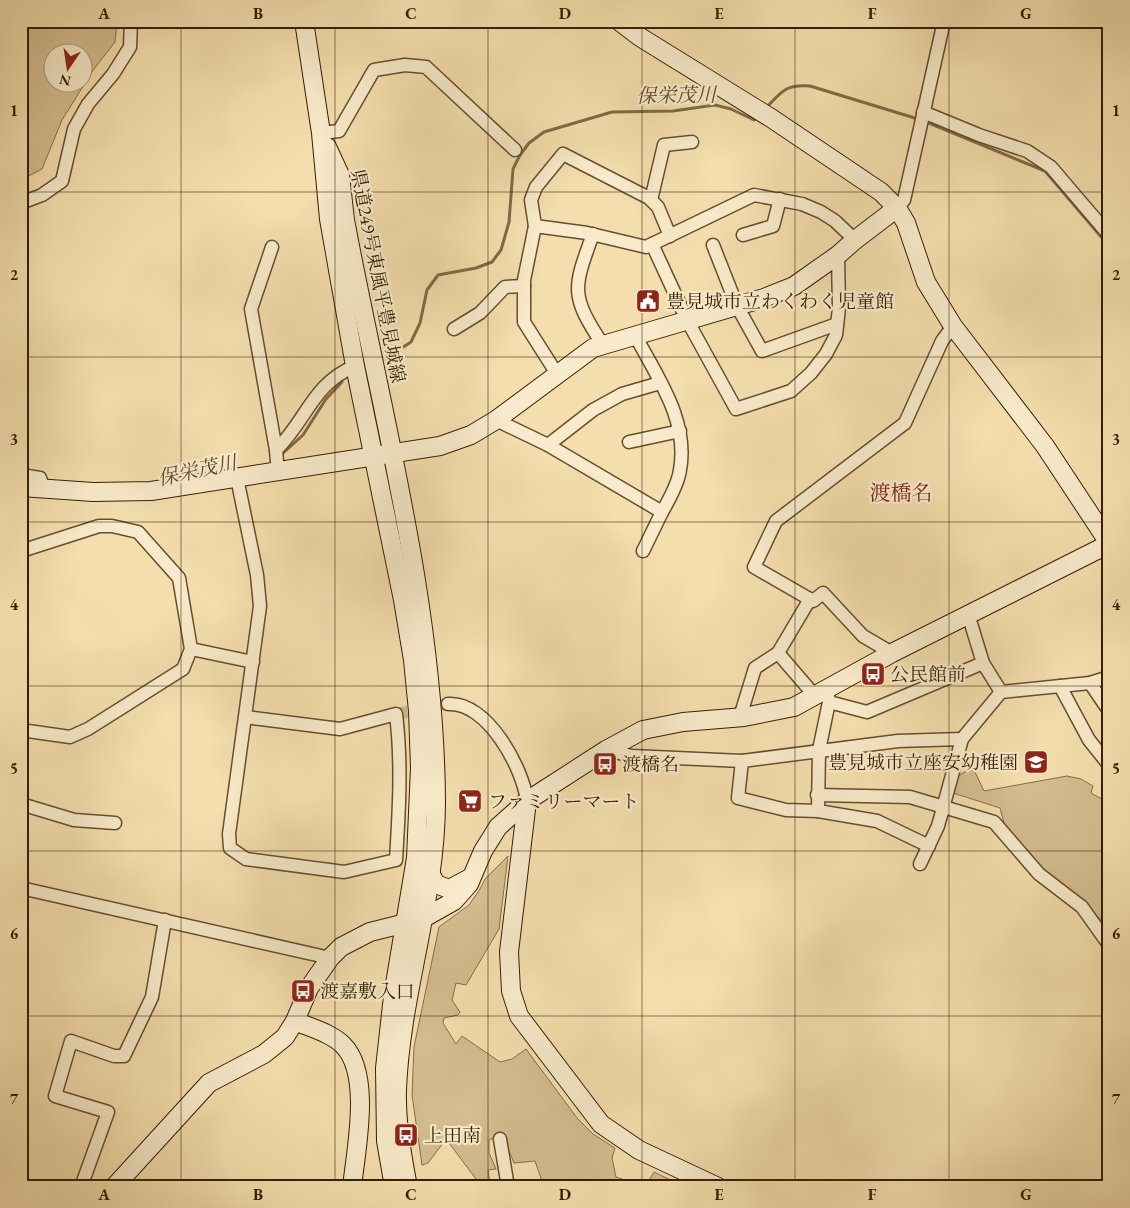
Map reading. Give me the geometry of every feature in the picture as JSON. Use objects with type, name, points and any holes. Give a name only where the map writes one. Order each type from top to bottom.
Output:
[{"type":"street","points":[[21,203],[42,195],[62,181],[74,129],[88,104],[113,74],[130,47],[131,21]]},
{"type":"street","points":[[304,21],[321,133],[339,131],[374,70],[405,64],[426,67],[515,150]]},
{"type":"street","points":[[114,1187],[209,1083],[264,1054],[285,1037],[295,1021],[309,988],[330,958],[359,936],[414,921],[454,901],[474,876],[490,838],[498,827],[527,801],[606,750],[643,730],[682,722],[740,717],[794,707],[824,696],[892,653],[1109,543],[1046,446],[953,326],[926,282],[906,223],[898,208],[881,192],[771,118],[640,37],[619,21]]},
{"type":"street","points":[[21,487],[151,491],[382,456],[456,441],[496,420],[593,348],[737,306],[794,286],[838,255],[898,208],[904,200],[944,21]]},
{"type":"street","points":[[923,112],[979,135],[1027,151],[1051,167],[1109,235]]},
{"type":"street","name":"県道249号東風平豊見城線","points":[[321,133],[329,219],[355,366],[382,456],[421,607],[433,704],[436,805],[430,873],[393,996],[385,1068],[386,1141],[394,1187]]},
{"type":"street","name":"県道249号東風平豊見城線","points":[[321,133],[340,176],[345,220],[413,660],[418,711],[420,768],[414,921],[397,1090],[402,1150],[408,1187]]},
{"type":"street","points":[[651,200],[664,145],[692,142]]},
{"type":"street","points":[[557,374],[524,322],[524,286],[535,226],[531,200],[536,187],[563,154],[629,186],[651,200],[658,207],[670,236]]},
{"type":"street","points":[[535,226],[593,234],[646,247],[754,195],[802,204],[821,212],[836,221],[855,240]]},
{"type":"street","points":[[743,235],[773,226],[780,199]]},
{"type":"street","points":[[593,234],[580,269],[578,300],[584,316],[603,345]]},
{"type":"street","points":[[652,244],[686,320],[736,409],[791,391],[811,373],[826,354],[836,335],[838,255]]},
{"type":"street","points":[[713,245],[737,306],[762,351],[837,324]]},
{"type":"street","points":[[272,247],[251,309],[276,450],[278,472]]},
{"type":"street","points":[[454,328],[480,313],[505,287],[524,286]]},
{"type":"street","points":[[892,653],[863,636],[824,593],[814,601],[754,567],[776,522],[905,423],[942,341],[953,326]]},
{"type":"street","points":[[635,335],[672,405],[680,431],[680,470],[643,551]]},
{"type":"street","points":[[276,450],[288,438],[316,394],[338,373],[355,366]]},
{"type":"street","points":[[548,445],[593,410],[622,394],[660,383]]},
{"type":"street","points":[[496,420],[548,445],[662,512]]},
{"type":"street","points":[[629,442],[680,431]]},
{"type":"street","points":[[21,475],[40,478],[44,489]]},
{"type":"street","points":[[237,478],[257,575],[260,606],[229,834],[230,848],[246,859],[344,872],[396,860],[400,775],[396,714],[340,729],[245,717]]},
{"type":"street","points":[[21,551],[99,526],[112,526],[138,532],[179,578],[191,649],[183,669],[88,729],[70,737],[21,730]]},
{"type":"street","points":[[740,717],[755,668],[778,653],[810,599]]},
{"type":"street","points":[[968,614],[983,663],[1002,692]]},
{"type":"street","points":[[191,649],[253,662]]},
{"type":"street","points":[[778,653],[824,696],[867,712],[983,663]]},
{"type":"street","points":[[920,864],[929,846],[943,807],[962,739],[1002,692],[1090,683],[1109,677]]},
{"type":"street","points":[[1090,683],[1109,712]]},
{"type":"street","points":[[1060,686],[1088,740],[1109,765]]},
{"type":"street","points":[[818,811],[818,750],[824,696]]},
{"type":"street","points":[[448,704],[466,705],[475,711],[504,743],[521,774],[527,801],[509,952],[511,991],[519,1016],[601,1124],[639,1150],[718,1187]]},
{"type":"street","points":[[606,750],[632,756],[742,761],[898,741],[962,739]]},
{"type":"street","points":[[742,761],[738,798],[786,810],[818,811],[877,821],[929,846]]},
{"type":"street","points":[[817,795],[910,797],[994,822],[1040,874],[1082,907],[1109,945]]},
{"type":"street","points":[[21,804],[74,820],[114,822]]},
{"type":"street","points":[[430,873],[436,884],[449,888],[474,876]]},
{"type":"street","points":[[21,888],[330,958]]},
{"type":"street","points":[[81,1187],[108,1112],[55,1096],[71,1042],[114,1056],[124,1056],[152,997],[165,920]]},
{"type":"street","points":[[295,1021],[342,1043],[351,1054],[357,1067],[359,1109],[352,1187]]},
{"type":"street","points":[[500,1139],[508,1187]]},
{"type":"shaded area","points":[[21,21],[117,21],[115,42],[92,72],[92,42],[42,42],[42,92],[80,92],[62,120],[42,169],[21,180]]},
{"type":"shaded area","points":[[969,769],[975,772],[984,791],[1067,776],[1081,779],[1093,786],[1091,793],[1109,803],[1109,927],[1064,885],[1041,871],[1004,823],[1000,808],[953,793],[956,778]]},
{"type":"shaded area","points":[[508,856],[499,929],[466,985],[456,983],[452,1000],[460,1012],[458,1015],[444,1018],[443,1023],[456,1044],[462,1036],[500,1062],[512,1059],[526,1049],[577,1118],[593,1134],[615,1148],[612,1158],[616,1177],[630,1182],[632,1187],[544,1187],[535,1161],[514,1163],[502,1134],[489,1140],[489,1153],[496,1169],[488,1170],[490,1183],[487,1187],[482,1187],[446,1139],[428,1163],[422,1165],[412,1095],[414,1047],[439,927],[469,905],[485,879]]},
{"type":"shaded area","points":[[654,1172],[683,1186],[684,1187],[645,1187]]},
{"type":"waterway","name":"保栄茂川","points":[[766,108],[785,90],[795,86],[810,86],[918,119]]},
{"type":"waterway","name":"保栄茂川","points":[[388,357],[411,342],[420,323],[427,290],[438,275],[476,268],[492,262],[501,250],[509,222],[513,169],[529,143],[544,132],[612,112],[673,111],[715,105],[731,109],[754,120],[758,116]]},
{"type":"waterway","name":"保栄茂川","points":[[924,121],[1045,171],[1109,246]]},
{"type":"waterway","name":"保栄茂川","points":[[281,455],[303,435],[326,399],[342,382]]},
{"type":"tunnel","points":[[396,714],[448,704]]},
{"type":"place","name":"豊見城市立わくわく児童館","points":[[648,301]]},
{"type":"place","name":"公民館前","points":[[873,674]]},
{"type":"place","name":"豊見城市立座安幼稚園","points":[[1036,762]]},
{"type":"place","name":"渡橋名","points":[[605,764]]},
{"type":"place","name":"ファミリーマート","points":[[470,801]]},
{"type":"place","name":"渡嘉敷入口","points":[[303,991]]},
{"type":"place","name":"上田南","points":[[406,1135]]},
{"type":"district","name":"渡橋名","points":[[901,492]]}]
